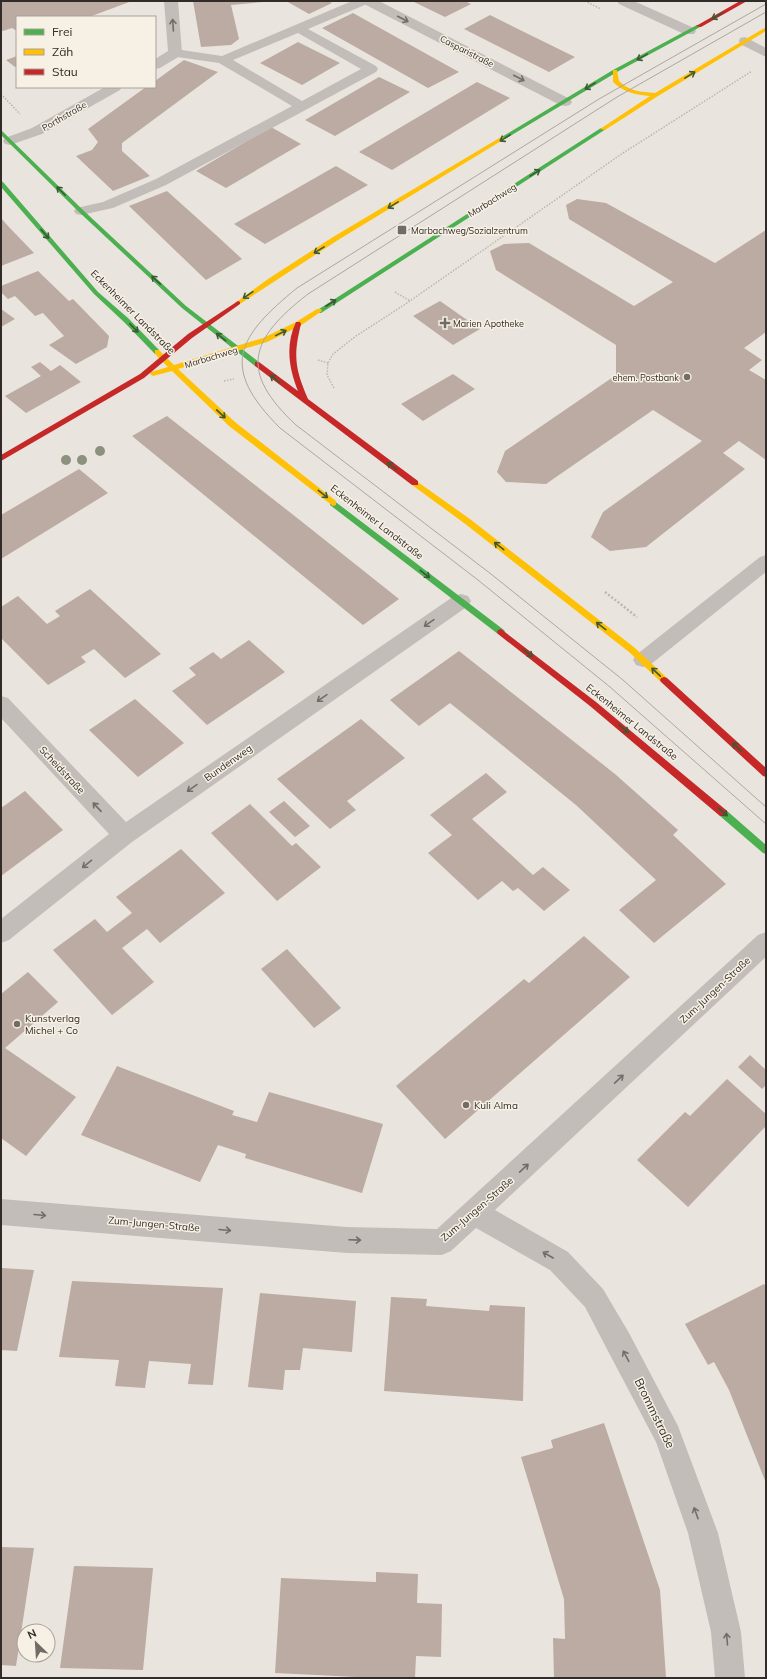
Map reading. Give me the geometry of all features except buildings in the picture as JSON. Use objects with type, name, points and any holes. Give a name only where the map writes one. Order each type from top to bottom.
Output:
[{"type":"main road","name":"Marbachweg","points":[[1,458],[142,376],[180,342],[269,281],[352,229],[615,72],[744,1]]},
{"type":"main road","name":"Marbachweg","points":[[142,376],[173,368],[197,368],[237,349],[279,334],[298,324],[656,95],[766,29]]},
{"type":"main road","points":[[615,72],[616,82],[623,88],[635,93],[656,95]]},
{"type":"main road","points":[[4,138],[184,307],[306,402],[467,521],[643,660],[766,773]]},
{"type":"main road","name":"Eckenheimer Landstraße","points":[[1,183],[96,293],[126,320],[162,358],[232,424],[593,704],[686,780],[766,850]]},
{"type":"main road","points":[[298,324],[292,345],[291,356],[293,369],[306,402]]},
{"type":"main road","points":[[192,387],[206,325]]},
{"type":"street","points":[[156,64],[175,53],[171,1]]},
{"type":"street","name":"Casparistraße","points":[[369,1],[564,102]]},
{"type":"street","points":[[624,1],[689,32]]},
{"type":"street","name":"Porthstraße","points":[[4,138],[37,131],[113,88]]},
{"type":"street","name":"Bundenweg","points":[[1,933],[124,835],[461,601]]},
{"type":"street","name":"Scheidstraße","points":[[1,704],[124,835]]},
{"type":"street","name":"Zum-Jungen-Straße","points":[[1,1212],[347,1240],[442,1242],[766,942]]},
{"type":"street","name":"Brommstraße","points":[[475,1213],[559,1261],[594,1298],[619,1343],[668,1436],[703,1533],[726,1632],[730,1678]]},
{"type":"lane","points":[[223,60],[363,1]]},
{"type":"lane","points":[[81,211],[108,205],[161,182],[371,69],[298,28]]},
{"type":"lane","points":[[745,42],[763,51]]},
{"type":"lane","points":[[175,53],[223,60],[301,106]]},
{"type":"lane","points":[[643,660],[766,562]]},
{"type":"path","points":[[328,363],[333,354],[356,336],[404,305],[622,153],[757,68],[763,51]]},
{"type":"tram line","points":[[766,4],[599,99],[297,288],[260,322],[249,338],[243,354],[243,370],[248,387],[261,406],[280,428],[478,580],[610,687],[766,824]]},
{"type":"tram line","points":[[766,12],[617,97],[308,294],[288,310],[274,326],[263,341],[258,356],[259,372],[265,388],[277,406],[296,425],[491,574],[623,680],[766,807]]},
{"type":"traffic: fast","points":[[503,138],[615,71],[699,26]]},
{"type":"traffic: fast","points":[[319,311],[603,129]]},
{"type":"traffic: fast","points":[[1,132],[81,211],[184,307],[257,364]]},
{"type":"traffic: fast","points":[[1,183],[96,293],[126,320],[157,352]]},
{"type":"traffic: fast","points":[[333,503],[501,632]]},
{"type":"traffic: fast","points":[[723,813],[766,850]]},
{"type":"traffic: slow","points":[[603,129],[656,95],[766,29]]},
{"type":"traffic: slow","points":[[615,71],[616,82],[625,89],[656,95]]},
{"type":"traffic: slow","points":[[238,303],[369,218],[503,138]]},
{"type":"traffic: slow","points":[[153,374],[265,340],[298,324],[319,311]]},
{"type":"traffic: slow","points":[[157,352],[232,424],[333,503]]},
{"type":"traffic: slow","points":[[415,483],[467,521],[632,650],[664,680]]},
{"type":"traffic: jam","points":[[699,26],[744,1]]},
{"type":"traffic: jam","points":[[1,458],[142,376],[190,336],[238,303]]},
{"type":"traffic: jam","points":[[298,324],[292,356],[294,372],[306,402]]},
{"type":"traffic: jam","points":[[257,364],[415,483]]},
{"type":"traffic: jam","points":[[501,632],[593,704],[723,813]]},
{"type":"traffic: jam","points":[[664,680],[766,773]]},
{"type":"place","name":"Marbachweg/Sozialzentrum","points":[[402,230]]},
{"type":"place","name":"Marien Apotheke","points":[[445,323]]},
{"type":"place","name":"ehem. Postbank","points":[[687,377]]},
{"type":"place","name":"Kunstverlag Michel + Co","points":[[17,1024]]},
{"type":"place","name":"Kuli Alma","points":[[466,1105]]}]
